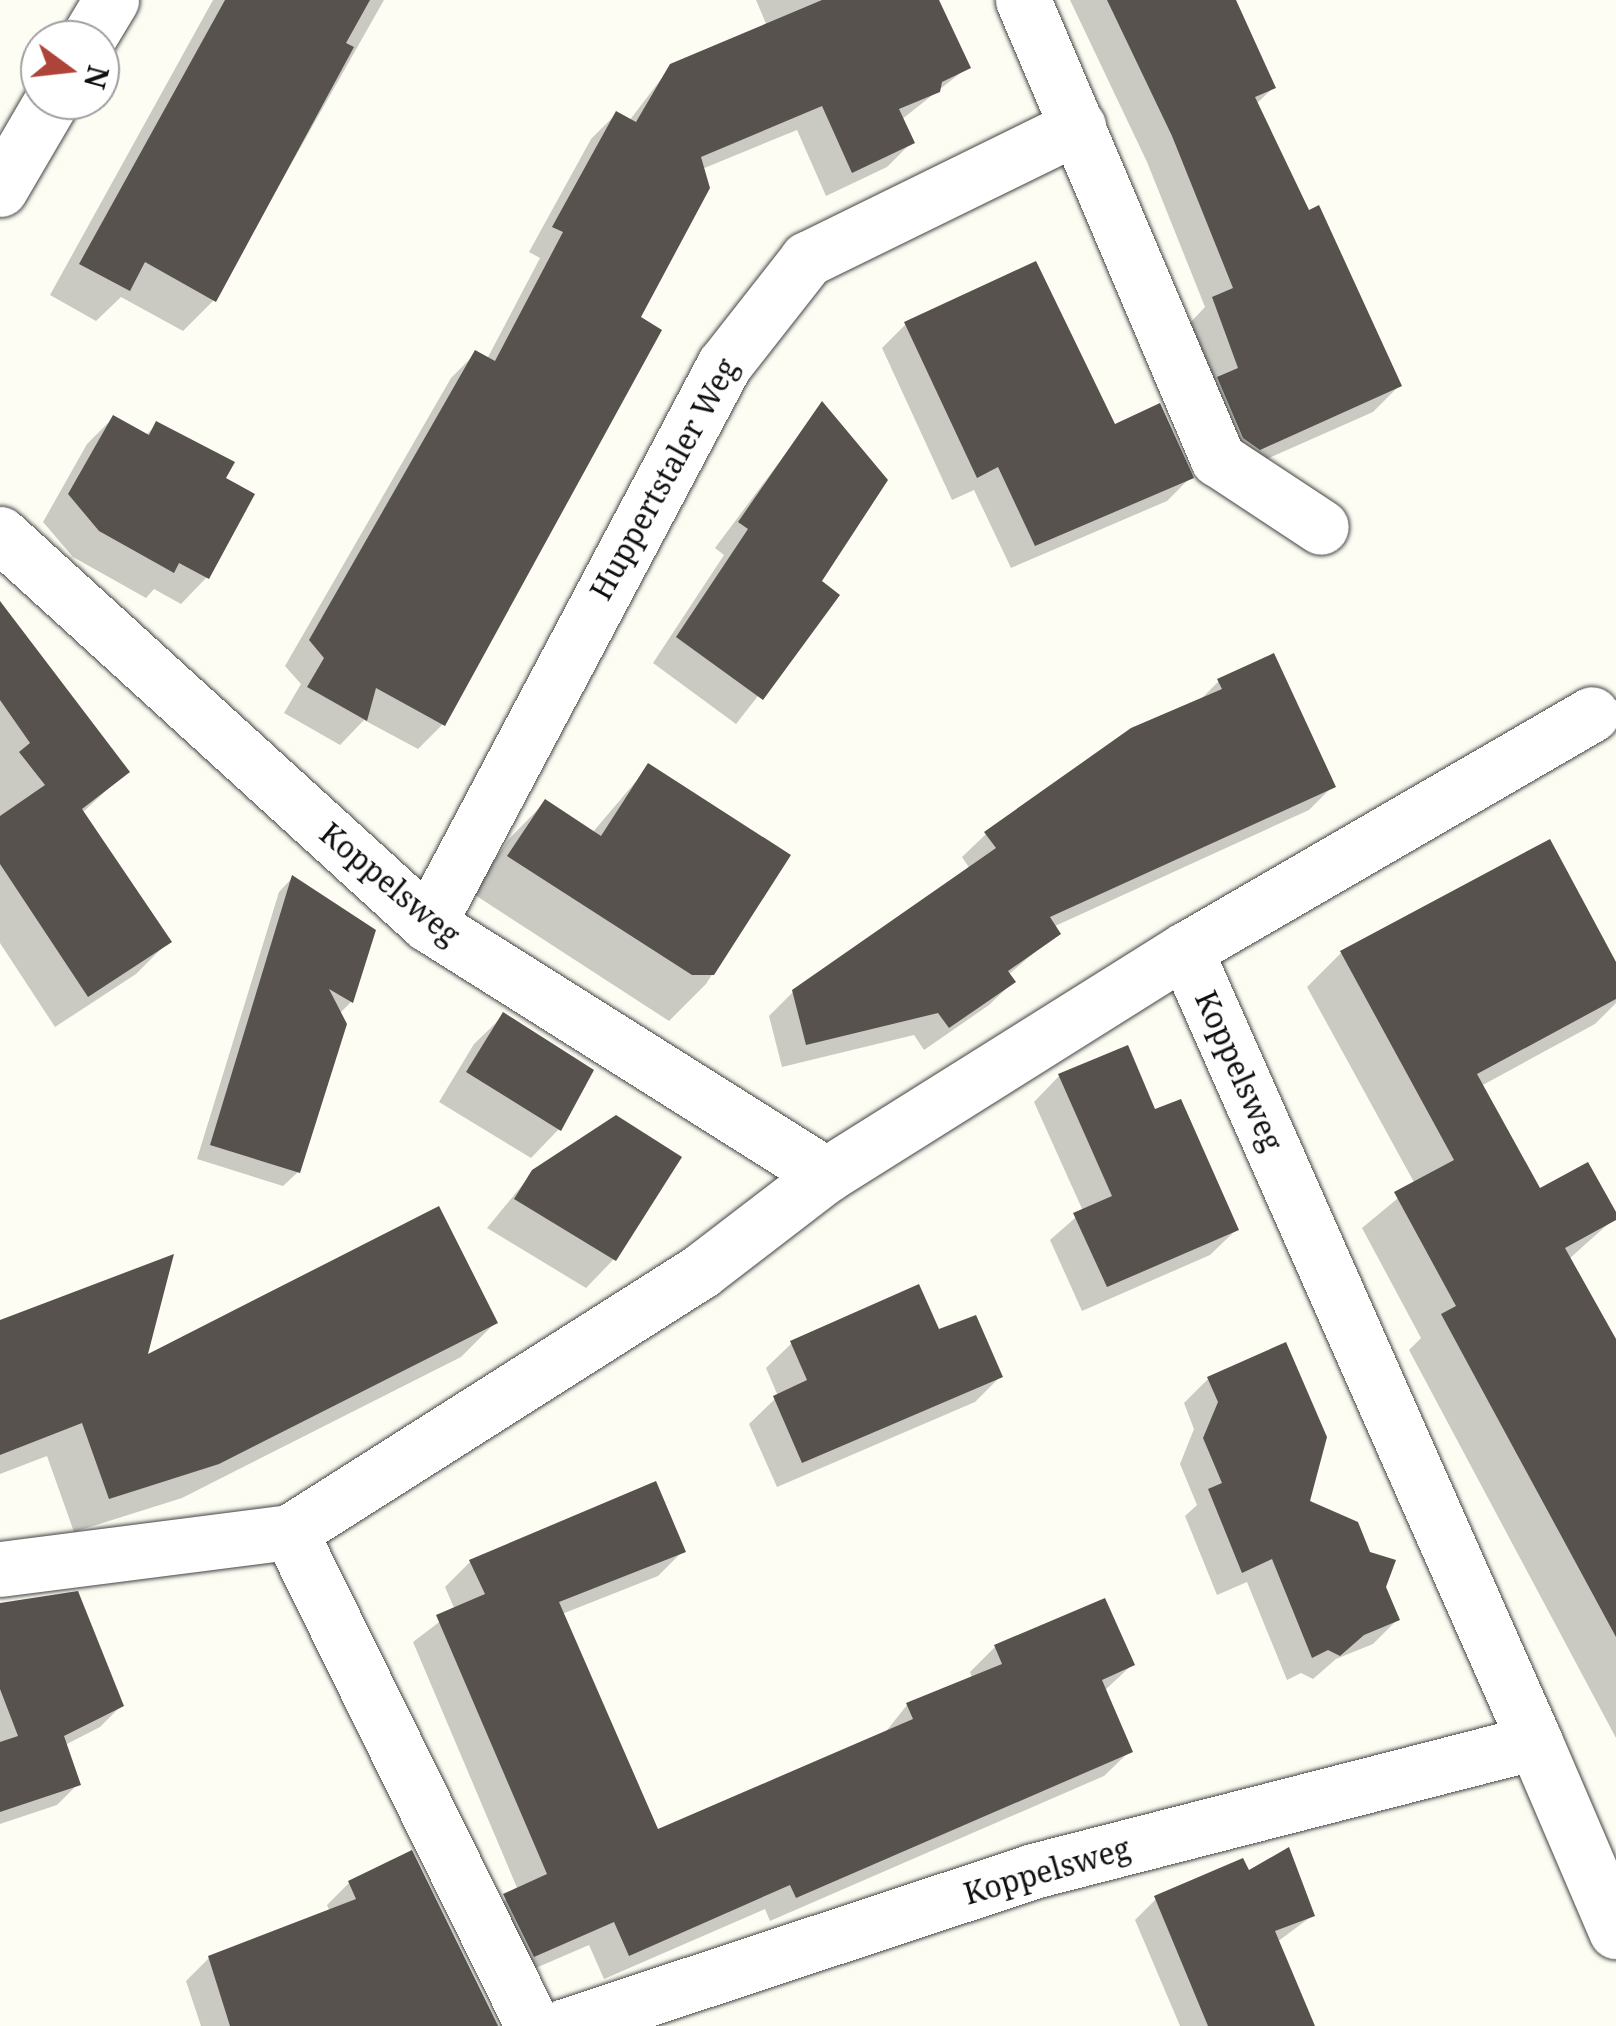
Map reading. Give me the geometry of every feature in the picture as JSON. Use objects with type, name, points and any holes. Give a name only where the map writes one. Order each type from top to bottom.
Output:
[{"type":"street","points":[[1023,0],[1218,460],[1321,528]]},
{"type":"street","points":[[0,189],[40,120]]},
{"type":"street","name":"Huppertstaler Weg","points":[[428,924],[724,365],[807,259],[1078,126]]},
{"type":"street","name":"Koppelsweg","points":[[0,534],[428,924],[826,1175]]},
{"type":"street","name":"Koppelsweg","points":[[0,1569],[290,1532],[701,1271],[826,1175],[1185,950],[1592,714]]},
{"type":"street","name":"Koppelsweg","points":[[1185,950],[1616,1931]]},
{"type":"street","points":[[290,1532],[533,2026]]},
{"type":"street","name":"Koppelsweg","points":[[565,2026],[1033,1872],[1536,1742]]},
{"type":"building","points":[[225,0],[370,0],[346,43],[354,47],[216,302],[145,262],[130,291],[79,264]]},
{"type":"building","points":[[822,0],[939,0],[971,68],[942,82],[940,92],[899,109],[915,143],[852,173],[822,106],[701,157],[710,188],[641,317],[662,330],[445,726],[376,688],[367,721],[307,687],[324,658],[309,640],[475,350],[495,361],[563,232],[552,227],[616,111],[636,122],[670,64]]},
{"type":"building","points":[[1107,0],[1236,0],[1276,88],[1255,97],[1309,210],[1319,205],[1402,386],[1260,450],[1243,438],[1217,377],[1238,368],[1212,297],[1233,288],[1172,136]]},
{"type":"building","points":[[1036,261],[1115,424],[1160,403],[1194,478],[1035,546],[998,467],[977,478],[904,322]]},
{"type":"building","points":[[822,401],[888,480],[822,581],[840,595],[763,700],[676,637],[748,529],[738,522]]},
{"type":"building","points":[[113,415],[149,435],[156,421],[235,462],[226,478],[255,494],[209,579],[179,563],[174,573],[99,531],[68,494]]},
{"type":"building","points":[[0,601],[130,772],[82,809],[172,942],[88,997],[0,864],[0,816],[45,785],[19,752],[30,743],[0,700]]},
{"type":"building","points":[[1274,653],[1336,787],[1050,917],[1061,934],[1008,971],[1016,982],[949,1028],[938,1013],[806,1045],[792,990],[996,848],[984,832],[1131,728],[1222,689],[1217,679]]},
{"type":"building","points":[[648,763],[791,855],[714,975],[692,975],[507,856],[545,799],[601,836]]},
{"type":"building","points":[[1550,839],[1616,962],[1616,999],[1477,1074],[1540,1188],[1588,1162],[1616,1212],[1616,1220],[1565,1248],[1616,1339],[1616,1637],[1441,1314],[1456,1306],[1394,1192],[1454,1160],[1340,951]]},
{"type":"building","points":[[292,875],[376,930],[353,1003],[329,989],[347,1024],[300,1173],[210,1145]]},
{"type":"building","points":[[503,1012],[594,1070],[561,1131],[466,1072]]},
{"type":"building","points":[[1128,1045],[1155,1109],[1181,1099],[1239,1230],[1107,1287],[1073,1213],[1112,1196],[1058,1074]]},
{"type":"building","points":[[616,1115],[682,1157],[616,1261],[514,1199],[532,1170]]},
{"type":"building","points":[[439,1206],[498,1323],[219,1464],[109,1499],[82,1423],[0,1455],[0,1320],[174,1254],[148,1354]]},
{"type":"building","points":[[919,1284],[939,1329],[976,1315],[1003,1377],[802,1463],[773,1396],[807,1380],[790,1341]]},
{"type":"building","points":[[1286,1342],[1327,1437],[1310,1501],[1358,1522],[1370,1552],[1396,1560],[1386,1587],[1400,1620],[1364,1635],[1340,1656],[1328,1650],[1312,1658],[1272,1559],[1242,1573],[1208,1489],[1222,1483],[1203,1438],[1218,1402],[1207,1377]]},
{"type":"building","points":[[656,1481],[686,1552],[559,1602],[658,1829],[913,1719],[906,1703],[1002,1664],[994,1645],[1105,1598],[1135,1665],[1102,1680],[1133,1752],[796,1898],[790,1885],[629,1956],[614,1922],[534,1957],[503,1894],[547,1874],[436,1615],[485,1594],[469,1560]]},
{"type":"building","points":[[78,1591],[124,1706],[64,1736],[81,1785],[0,1812],[0,1742],[18,1736],[0,1689],[0,1603]]},
{"type":"building","points":[[1289,1847],[1315,1916],[1275,1931],[1315,2026],[1208,2026],[1154,1896],[1243,1858],[1249,1870]]},
{"type":"building","points":[[412,1850],[498,2026],[230,2026],[208,1956],[356,1899],[348,1881]]}]
